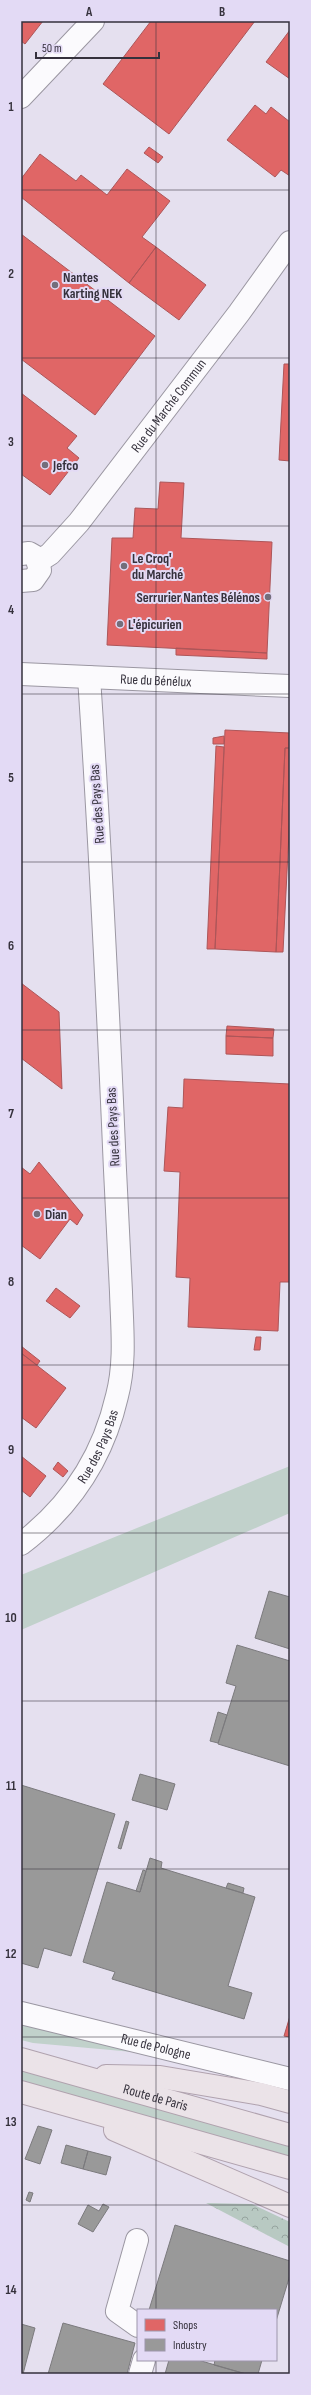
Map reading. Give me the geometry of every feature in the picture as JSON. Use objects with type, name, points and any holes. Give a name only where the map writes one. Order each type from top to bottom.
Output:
[{"type":"main road","name":"Route de Paris","points":[[21,2059],[75,2076],[290,2135]]},
{"type":"main road","points":[[75,2076],[160,2076],[261,2094],[290,2102]]},
{"type":"main road","points":[[21,2092],[290,2168]]},
{"type":"main road","points":[[67,2106],[143,2143],[208,2169],[290,2206]]},
{"type":"street","points":[[21,97],[93,21]]},
{"type":"street","name":"Rue du Marché Commun","points":[[30,557],[50,554],[79,522],[239,313],[290,242]]},
{"type":"street","points":[[21,581],[28,582],[36,578],[40,570],[30,557]]},
{"type":"street","name":"Rue du Bénélux","points":[[21,674],[290,686]]},
{"type":"street","name":"Rue des Pays Bas","points":[[21,1544],[61,1509],[87,1474],[96,1458],[112,1414],[122,1366],[123,1336],[102,881],[89,677]]},
{"type":"street","name":"Rue de Pologne","points":[[21,2014],[290,2079]]},
{"type":"street","points":[[137,2240],[118,2311],[137,2325]]},
{"type":"street","points":[[140,2374],[144,2361]]},
{"type":"shaded area","points":[[290,1466],[290,1513],[21,1630],[21,1575]]},
{"type":"shaded area","points":[[21,2019],[133,2052],[33,2043],[21,2040]]},
{"type":"shaded area","points":[[21,2066],[290,2146],[290,2160],[21,2082]]},
{"type":"green space","points":[[206,2203],[252,2204],[290,2222],[290,2247]]},
{"type":"building: Shops","points":[[21,21],[43,21],[25,44],[21,41]]},
{"type":"building: Shops","points":[[151,21],[255,21],[169,134],[103,84]]},
{"type":"building: Shops","points":[[290,30],[290,79],[266,62]]},
{"type":"building: Shops","points":[[255,105],[266,114],[271,107],[290,122],[290,176],[281,170],[275,177],[227,140]]},
{"type":"building: Shops","points":[[149,147],[163,157],[158,163],[144,153]]},
{"type":"building: Shops","points":[[40,154],[76,181],[81,175],[107,195],[127,169],[170,201],[142,237],[156,247],[129,283],[21,197],[21,179]]},
{"type":"building: Shops","name":"Nantes Karting NEK","points":[[21,234],[155,336],[95,415],[21,359]]},
{"type":"building: Shops","points":[[156,247],[206,285],[179,320],[129,283]]},
{"type":"building: Shops","points":[[284,364],[290,364],[290,461],[279,460]]},
{"type":"building: Shops","points":[[21,393],[77,436],[67,448],[79,458],[50,495],[21,474]]},
{"type":"building: Shops","points":[[160,482],[184,483],[181,538],[272,542],[267,653],[107,645],[112,538],[133,538],[135,508],[158,509]]},
{"type":"building: Shops","points":[[176,648],[267,653],[267,659],[176,655]]},
{"type":"building: Shops","points":[[225,730],[290,733],[290,748],[285,748],[276,952],[215,949]]},
{"type":"building: Shops","points":[[224,736],[224,744],[213,744],[213,738]]},
{"type":"building: Shops","points":[[216,746],[224,747],[215,949],[207,949]]},
{"type":"building: Shops","points":[[285,748],[290,748],[290,812],[283,952],[276,952]]},
{"type":"building: Shops","points":[[21,983],[59,1012],[62,1089],[21,1058]]},
{"type":"building: Shops","points":[[227,1026],[274,1029],[273,1038],[226,1036]]},
{"type":"building: Shops","points":[[226,1036],[273,1038],[273,1056],[226,1054]]},
{"type":"building: Shops","points":[[184,1079],[290,1084],[290,1282],[280,1282],[278,1331],[188,1327],[190,1278],[176,1277],[180,1172],[164,1171],[168,1107],[183,1108]]},
{"type":"building: Shops","points":[[39,1162],[83,1215],[77,1225],[70,1219],[40,1259],[21,1245],[21,1167],[30,1174]]},
{"type":"building: Shops","points":[[56,1288],[80,1306],[70,1318],[46,1301]]},
{"type":"building: Shops","points":[[256,1337],[261,1337],[260,1350],[254,1350]]},
{"type":"building: Shops","points":[[21,1346],[40,1361],[37,1365],[21,1353]]},
{"type":"building: Shops","points":[[21,1353],[66,1388],[36,1428],[21,1417]]},
{"type":"building: Shops","points":[[21,1456],[46,1476],[30,1497],[21,1490]]},
{"type":"building: Shops","points":[[58,1462],[68,1471],[63,1477],[53,1469]]},
{"type":"building: Shops","points":[[290,2016],[290,2037],[284,2036]]},
{"type":"building: Industry","points":[[269,1591],[290,1597],[290,1649],[255,1638]]},
{"type":"building: Industry","points":[[237,1645],[290,1661],[290,1766],[218,1744],[236,1686],[226,1683]]},
{"type":"building: Industry","points":[[218,1712],[227,1715],[218,1743],[210,1741]]},
{"type":"building: Industry","points":[[140,1774],[175,1784],[167,1810],[132,1800]]},
{"type":"building: Industry","points":[[21,1785],[115,1814],[71,1956],[44,1948],[38,1968],[21,1963]]},
{"type":"building: Industry","points":[[126,1821],[129,1822],[121,1849],[118,1848]]},
{"type":"building: Industry","points":[[150,1858],[162,1862],[161,1868],[255,1897],[228,1986],[252,1993],[244,2019],[112,1979],[115,1972],[83,1962],[107,1882],[140,1892]]},
{"type":"building: Industry","points":[[143,1870],[146,1871],[140,1892],[136,1891]]},
{"type":"building: Industry","points":[[228,1883],[244,1888],[243,1893],[226,1888]]},
{"type":"building: Industry","points":[[38,2126],[52,2130],[40,2164],[25,2159]]},
{"type":"building: Industry","points":[[66,2145],[88,2151],[83,2169],[61,2163]]},
{"type":"building: Industry","points":[[88,2151],[111,2157],[106,2175],[83,2169]]},
{"type":"building: Industry","points":[[29,2192],[33,2193],[30,2202],[26,2200]]},
{"type":"building: Industry","points":[[103,2204],[109,2207],[93,2232],[78,2224],[88,2205],[99,2211]]},
{"type":"building: Industry","points":[[175,2225],[290,2261],[290,2275],[277,2318],[277,2309],[149,2309]]},
{"type":"building: Industry","points":[[63,2323],[135,2343],[127,2374],[48,2374]]},
{"type":"building: Industry","points":[[21,2324],[35,2328],[23,2374],[21,2374]]},
{"type":"building: Industry","points":[[169,2361],[201,2361],[246,2374],[165,2374]]},
{"type":"building: Industry","points":[[215,2361],[262,2361],[258,2374],[246,2374],[214,2365]]},
{"type":"place","name":"Nantes Karting NEK","points":[[55,285]]},
{"type":"place","name":"Jefco","points":[[45,465]]},
{"type":"place","name":"Le Croq' du Marché","points":[[124,566]]},
{"type":"place","name":"Serrurier Nantes Bélénos","points":[[268,597]]},
{"type":"place","name":"L'épicurien","points":[[120,624]]},
{"type":"place","name":"Dian","points":[[37,1214]]}]
